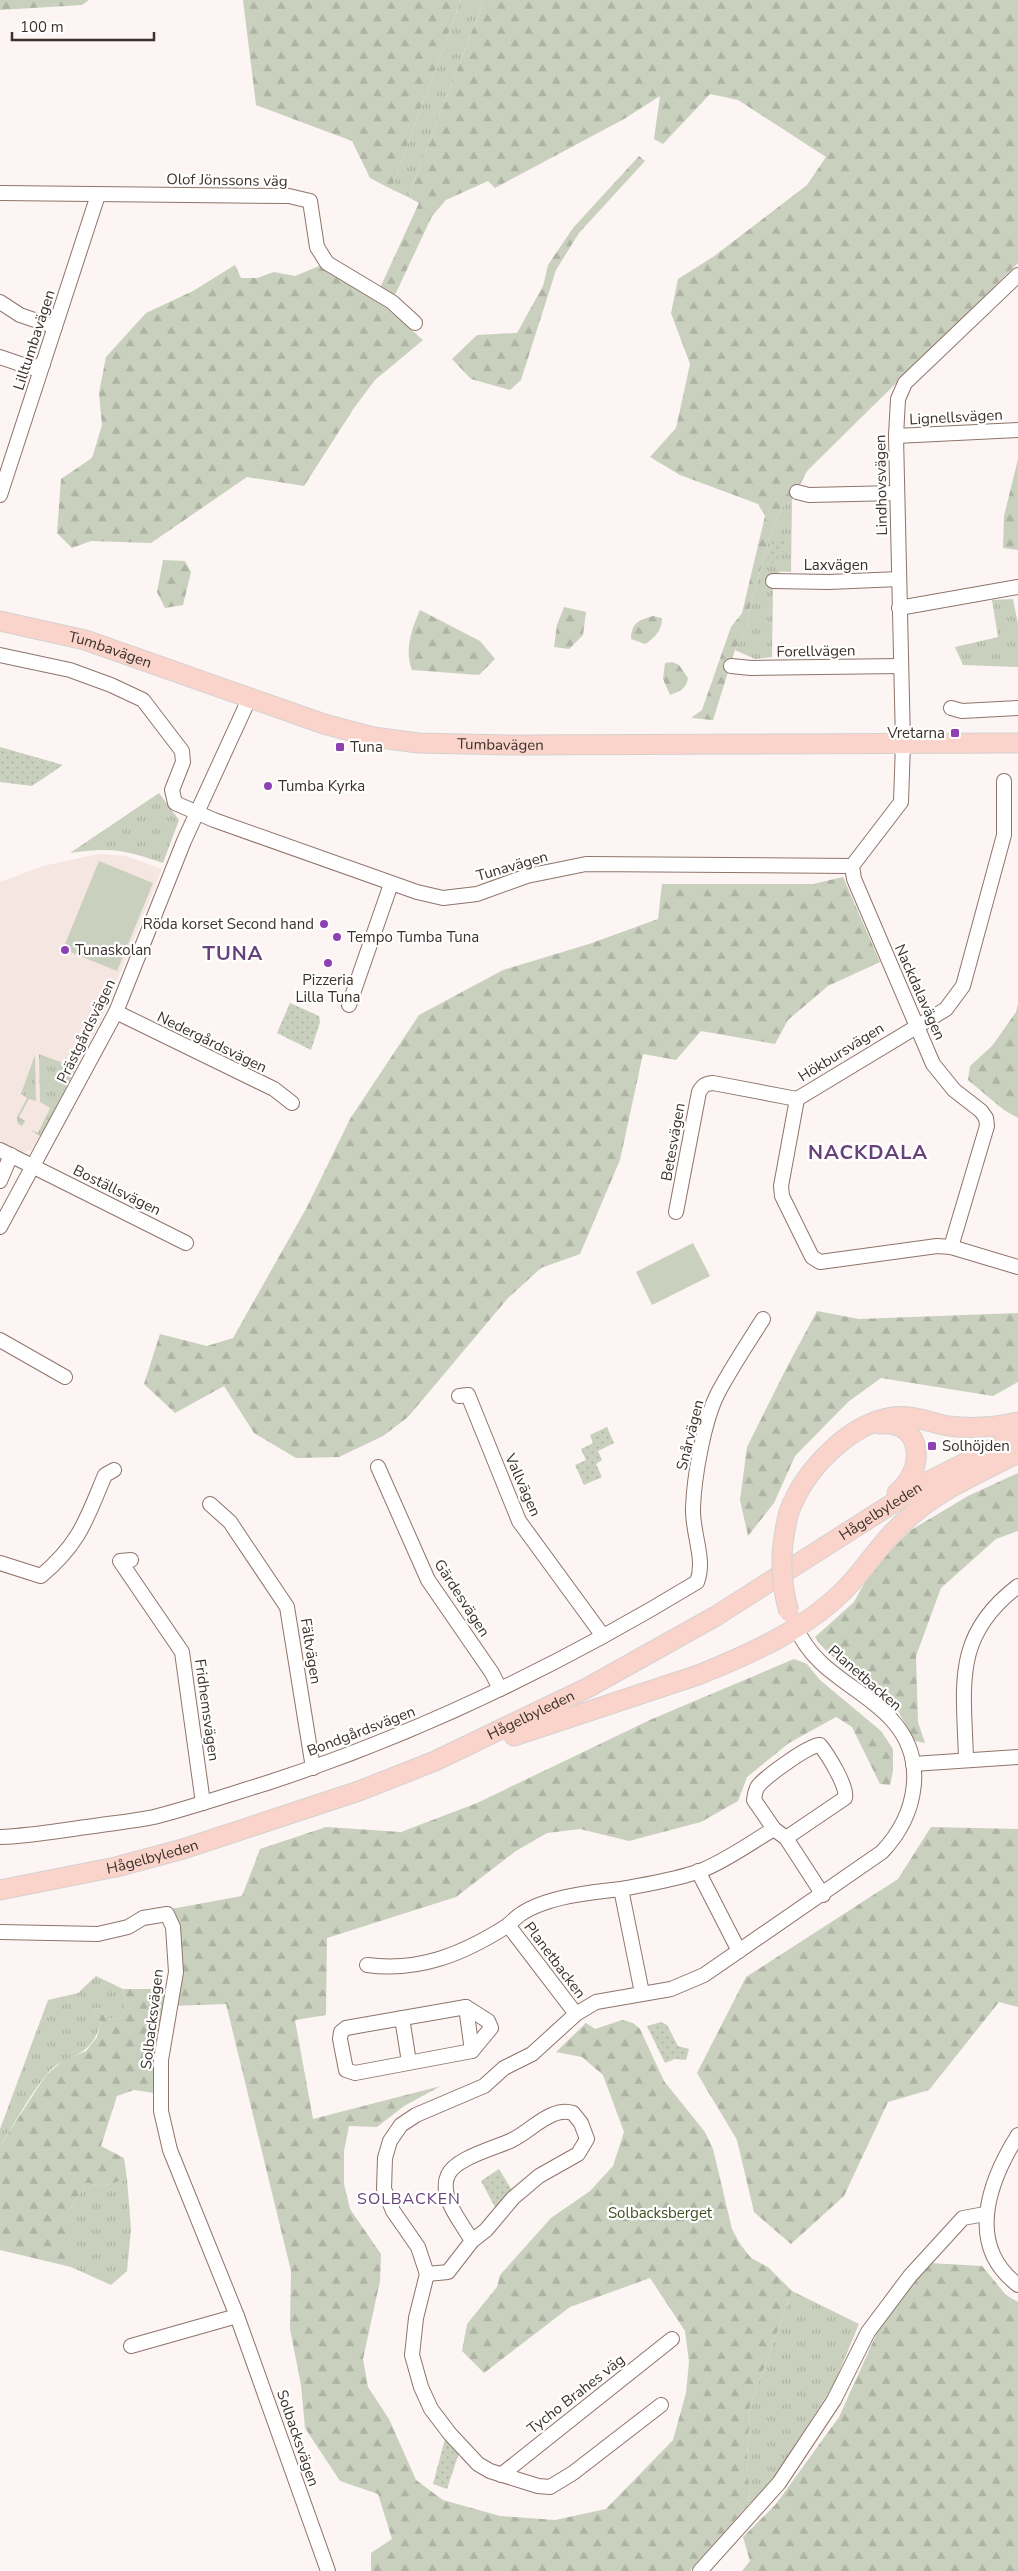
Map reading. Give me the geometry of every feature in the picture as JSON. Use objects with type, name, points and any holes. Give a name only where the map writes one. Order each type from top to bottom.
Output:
[{"type":"main road","name":"Tumbavägen","points":[[0,621],[85,640],[324,724],[379,738],[418,743],[511,745],[1018,743]]},
{"type":"main road","points":[[793,1620],[780,1570],[782,1540],[789,1512],[799,1490],[818,1462],[854,1433],[892,1417],[912,1417],[962,1427],[993,1426],[1018,1422]]},
{"type":"main road","points":[[850,1530],[902,1489],[913,1475],[917,1464],[913,1438],[904,1430],[890,1424],[871,1425]]},
{"type":"main road","name":"Hågelbyleden","points":[[0,1890],[116,1867],[183,1849],[359,1791],[435,1761],[589,1687],[640,1659],[716,1616],[923,1484],[1018,1436]]},
{"type":"main road","name":"Hågelbyleden","points":[[0,1898],[118,1874],[241,1841],[364,1799],[514,1736],[646,1669],[751,1606],[916,1499],[1018,1446]]},
{"type":"main road","points":[[514,1736],[722,1666],[849,1586],[881,1544],[914,1512],[966,1479],[1018,1454]]},
{"type":"street","name":"Olof Jönssons väg","points":[[0,193],[289,196],[310,201],[317,246],[327,263],[359,284],[392,302],[415,323]]},
{"type":"street","name":"Lilltumbavägen","points":[[0,495],[98,195]]},
{"type":"street","name":"Lindhovsvägen","points":[[903,743],[896,436],[898,400],[905,383],[1018,275]]},
{"type":"street","points":[[0,302],[20,315],[55,327]]},
{"type":"street","points":[[0,358],[32,368],[43,364]]},
{"type":"street","name":"Lignellsvägen","points":[[896,436],[1018,430]]},
{"type":"street","points":[[797,492],[809,495],[897,494]]},
{"type":"street","name":"Laxvägen","points":[[773,581],[838,582],[899,579]]},
{"type":"street","points":[[900,608],[1018,587]]},
{"type":"street","points":[[0,655],[70,670],[111,685],[143,700],[182,751],[183,762],[172,790],[173,799],[178,805],[196,812]]},
{"type":"street","name":"Forellvägen","points":[[731,666],[751,668],[900,666]]},
{"type":"street","name":"Prästgårdsvägen","points":[[0,1228],[116,1012],[196,812],[250,697]]},
{"type":"street","points":[[951,708],[962,711],[1018,708]]},
{"type":"street","points":[[852,866],[899,808],[901,802],[903,743]]},
{"type":"street","name":"Hökbursvägen","points":[[1004,781],[1004,835],[964,986],[946,1009],[797,1099],[781,1191],[814,1259],[820,1262],[937,1246],[951,1247],[1018,1267]]},
{"type":"street","name":"Tunavägen","points":[[196,812],[391,884],[443,898],[477,894],[527,876],[586,864],[852,866]]},
{"type":"street","name":"Nackdalavägen","points":[[852,866],[854,879],[915,1026],[933,1064],[954,1090],[981,1111],[986,1118],[987,1126],[951,1247]]},
{"type":"street","points":[[349,1005],[391,884]]},
{"type":"street","name":"Nedergårdsvägen","points":[[116,1012],[274,1089],[292,1103]]},
{"type":"street","name":"Betesvägen","points":[[676,1212],[698,1092],[702,1087],[713,1083],[797,1099]]},
{"type":"street","points":[[0,1181],[6,1152]]},
{"type":"street","name":"Boställsvägen","points":[[6,1152],[186,1243]]},
{"type":"street","name":"Snårvägen","points":[[702,1572],[695,1540],[694,1484],[711,1408],[717,1394],[763,1318]]},
{"type":"street","points":[[0,1340],[64,1377]]},
{"type":"street","name":"Vallvägen","points":[[459,1396],[468,1395],[519,1521],[603,1636]]},
{"type":"street","name":"Gärdesvägen","points":[[378,1467],[428,1580],[492,1673],[500,1689]]},
{"type":"street","points":[[0,1563],[41,1576],[63,1558],[75,1541],[85,1524],[105,1475],[114,1470]]},
{"type":"street","name":"Fältvägen","points":[[210,1504],[230,1522],[287,1607],[313,1768]]},
{"type":"street","name":"Fridhemsvägen","points":[[131,1560],[120,1561],[182,1652],[203,1803]]},
{"type":"street","name":"Bondgårdsvägen","points":[[0,1837],[41,1834],[152,1817],[313,1768],[390,1738],[486,1697],[525,1678],[697,1582],[702,1572]]},
{"type":"street","points":[[966,1759],[964,1691],[965,1664],[969,1646],[983,1623],[1006,1595],[1018,1586]]},
{"type":"street","name":"Planetbacken","points":[[427,2274],[418,2247],[393,2211],[384,2189],[385,2158],[390,2141],[401,2125],[416,2115],[484,2086],[504,2068],[532,2054],[576,2014],[596,2002],[688,1983],[740,1951],[823,1895],[882,1852],[908,1817],[915,1790],[913,1764],[902,1734],[891,1720],[824,1667],[800,1636],[793,1620]]},
{"type":"street","points":[[786,1838],[845,1798],[846,1793],[842,1784],[820,1745],[810,1748],[758,1785],[754,1800],[774,1829],[786,1838],[823,1895]]},
{"type":"street","points":[[913,1764],[1018,1757]]},
{"type":"street","name":"Planetbacken","points":[[367,1965],[390,1968],[434,1962],[467,1949],[508,1925],[522,1912],[548,1902],[594,1892],[664,1881],[698,1871],[729,1857],[774,1829]]},
{"type":"street","points":[[698,1871],[740,1951]]},
{"type":"street","points":[[621,1889],[642,1993]]},
{"type":"street","name":"Solbacksvägen","points":[[0,1932],[98,1934],[128,1927],[143,1918],[166,1914],[173,1927],[176,1972],[161,2060],[161,2111],[170,2150],[237,2316],[328,2571]]},
{"type":"street","name":"Planetbacken","points":[[508,1925],[576,2014]]},
{"type":"street","points":[[466,2007],[472,2051]]},
{"type":"street","points":[[466,2007],[488,2021],[490,2028],[472,2051],[355,2073],[346,2070],[340,2039],[341,2032],[346,2028],[402,2018],[466,2007]]},
{"type":"street","points":[[402,2018],[409,2062]]},
{"type":"street","points":[[472,2241],[445,2193],[447,2176],[451,2170],[458,2164],[512,2140],[542,2119],[560,2112],[573,2113],[581,2124],[587,2139],[578,2154],[539,2176],[513,2198],[486,2230],[472,2241],[468,2249],[448,2272],[427,2274],[416,2318],[412,2355],[421,2387],[431,2409],[450,2434],[478,2464],[501,2475],[544,2487],[558,2483],[661,2405]]},
{"type":"street","points":[[1018,2135],[1000,2166],[985,2214],[992,2249],[1006,2273],[1018,2285]]},
{"type":"street","points":[[700,2571],[779,2483],[834,2400],[868,2332],[897,2294],[963,2218],[985,2214]]},
{"type":"street","points":[[131,2346],[237,2316]]},
{"type":"street","name":"Tycho Brahes väg","points":[[501,2475],[672,2339]]},
{"type":"shaded area","name":"Tunaskolan","points":[[98,854],[126,856],[162,869],[102,1018],[32,1150],[22,1153],[0,1142],[0,882],[43,866]]},
{"type":"green space","points":[[0,0],[89,0],[82,5],[0,10]]},
{"type":"green space","points":[[243,0],[461,0],[391,189],[370,178],[352,141],[256,105]]},
{"type":"green space","points":[[461,0],[484,0],[408,197],[391,189]]},
{"type":"green space","points":[[484,0],[1018,0],[1018,263],[807,471],[792,500],[782,507],[770,536],[750,607],[747,628],[735,650],[713,720],[691,718],[702,710],[731,627],[742,613],[765,516],[758,504],[680,475],[650,457],[676,428],[690,364],[671,313],[678,279],[713,257],[807,185],[826,157],[738,100],[710,94],[663,144],[654,139],[660,96],[624,119],[495,188],[488,181],[446,200],[432,216],[395,295],[380,288],[419,203],[408,197]]},
{"type":"green space","points":[[639,156],[645,161],[579,233],[556,270],[521,380],[510,390],[471,379],[452,359],[477,335],[517,333],[543,286],[548,265],[573,228]]},
{"type":"green space","points":[[235,265],[241,278],[257,278],[274,272],[295,276],[319,266],[385,307],[423,340],[375,380],[354,408],[304,486],[247,477],[151,543],[91,541],[72,548],[57,533],[61,479],[92,458],[102,425],[99,393],[106,357],[146,313],[193,291]]},
{"type":"green space","points":[[1018,459],[1018,550],[1003,548],[1004,516]]},
{"type":"green space","points":[[792,500],[791,572],[779,572],[771,580],[773,590],[772,657],[755,659],[735,650],[747,628],[750,607],[770,536],[782,507]]},
{"type":"green space","points":[[771,537],[786,540],[784,552],[779,551],[777,563],[767,562]]},
{"type":"green space","points":[[163,560],[185,561],[191,572],[183,605],[165,608],[157,592]]},
{"type":"green space","points":[[1013,599],[1018,624],[1018,667],[963,665],[955,647],[998,637],[992,600]]},
{"type":"green space","points":[[564,607],[586,612],[583,635],[569,649],[554,647],[557,625]]},
{"type":"green space","points":[[420,610],[480,641],[495,659],[479,675],[412,670],[409,655],[410,639]]},
{"type":"green space","points":[[653,616],[662,618],[661,626],[655,636],[645,644],[631,639],[634,626],[644,619]]},
{"type":"green space","points":[[672,662],[679,665],[688,678],[686,685],[682,689],[670,695],[663,679],[665,663]]},
{"type":"green space","points":[[0,747],[63,765],[32,786],[0,782]]},
{"type":"green space","points":[[159,793],[179,820],[163,863],[118,851],[96,850],[70,853]]},
{"type":"green space","points":[[99,861],[153,883],[117,971],[63,949]]},
{"type":"green space","points":[[843,877],[880,962],[828,986],[788,1020],[775,1044],[701,1031],[676,1060],[643,1054],[620,1160],[580,1254],[541,1268],[508,1298],[408,1417],[383,1436],[339,1457],[296,1458],[254,1433],[224,1386],[175,1413],[144,1384],[160,1334],[207,1346],[233,1338],[307,1207],[350,1119],[419,1015],[503,970],[589,944],[658,919],[662,884],[813,884]]},
{"type":"green space","points":[[290,1003],[319,1016],[320,1022],[311,1050],[277,1033]]},
{"type":"green space","points":[[1018,1004],[1018,1118],[1004,1110],[968,1080],[970,1066],[992,1046],[1016,1012]]},
{"type":"green space","points":[[39,1054],[76,1068],[41,1137],[31,1130],[38,1133],[50,1108],[40,1102]]},
{"type":"green space","points":[[35,1055],[36,1101],[29,1099],[19,1117],[25,1121],[22,1126],[18,1124],[17,1117],[27,1098],[21,1094]]},
{"type":"green space","points":[[693,1243],[710,1276],[652,1305],[636,1272]]},
{"type":"green space","points":[[817,1311],[859,1319],[1018,1313],[1018,1382],[993,1396],[881,1378],[848,1402],[795,1456],[774,1503],[748,1536],[740,1500],[747,1447]]},
{"type":"green space","points":[[607,1427],[614,1443],[598,1451],[602,1460],[596,1464],[602,1477],[584,1485],[575,1465],[586,1460],[581,1449],[593,1443],[590,1435]]},
{"type":"green space","points":[[1018,1473],[1018,1531],[996,1539],[941,1588],[916,1656],[918,1722],[925,1743],[915,1741],[893,1703],[875,1686],[829,1653],[815,1637],[854,1602],[872,1569],[911,1530],[968,1496]]},
{"type":"green space","name":"Solbacksberget","points":[[794,1659],[807,1664],[820,1680],[881,1731],[893,1749],[893,1771],[890,1785],[880,1784],[852,1727],[836,1717],[789,1743],[747,1777],[738,1801],[701,1822],[629,1841],[580,1829],[547,1833],[516,1851],[456,1897],[327,1938],[326,2015],[295,2020],[313,2119],[441,2086],[404,2106],[377,2127],[349,2126],[344,2151],[344,2184],[350,2209],[381,2254],[380,2281],[363,2359],[368,2387],[389,2419],[416,2480],[443,2500],[500,2516],[555,2520],[606,2509],[673,2440],[686,2393],[689,2362],[685,2331],[650,2278],[570,2307],[484,2373],[462,2351],[467,2324],[497,2287],[500,2275],[551,2218],[590,2191],[613,2166],[624,2132],[603,2075],[582,2057],[556,2052],[586,2023],[595,2029],[622,2020],[633,2023],[640,2029],[664,2081],[705,2132],[713,2149],[732,2229],[740,2244],[751,2258],[768,2267],[792,2291],[750,2406],[747,2463],[750,2495],[747,2506],[690,2571],[371,2571],[371,2553],[392,2539],[378,2494],[340,2481],[305,2428],[301,2385],[290,2329],[291,2271],[226,2004],[173,2006],[180,1969],[181,1944],[176,1920],[171,1909],[242,1896],[260,1849],[326,1827],[401,1832],[477,1803],[652,1719]]},
{"type":"green space","points":[[931,1827],[1018,1829],[1018,2007],[999,2002],[929,2090],[888,2102],[844,2196],[791,2244],[754,2212],[737,2140],[697,2073],[746,1977],[898,1879]]},
{"type":"green space","points":[[96,1976],[123,1989],[126,2002],[121,2019],[107,2018],[99,2008],[92,2009],[101,2022],[91,2044],[77,2055],[61,2062],[45,2076],[0,2146],[0,2129],[48,2000],[78,1993]]},
{"type":"green space","points":[[123,1989],[166,1989],[156,2044],[154,2093],[134,2090],[117,2096],[101,2146],[124,2158],[127,2179],[104,2186],[86,2183],[71,2208],[71,2267],[0,2250],[0,2146],[46,2075],[64,2060],[86,2051],[97,2037],[101,2022],[92,2009],[99,2008],[107,2018],[121,2019],[126,2002]]},
{"type":"green space","points":[[661,2022],[667,2025],[678,2046],[689,2049],[686,2060],[675,2059],[665,2063],[647,2026]]},
{"type":"green space","points":[[499,2169],[513,2192],[497,2211],[481,2181]]},
{"type":"green space","points":[[127,2179],[131,2229],[127,2271],[111,2285],[71,2267],[71,2208],[86,2183],[104,2186]]},
{"type":"green space","points":[[930,2263],[982,2266],[1006,2295],[1018,2302],[1018,2571],[742,2571],[750,2561],[743,2537],[776,2504],[839,2417],[881,2324]]},
{"type":"green space","points":[[792,2291],[859,2324],[834,2384],[770,2483],[747,2506],[750,2495],[747,2463],[750,2406]]},
{"type":"green space","points":[[445,2439],[459,2453],[447,2489],[433,2484]]},
{"type":"place","name":"Vretarna","points":[[955,733]]},
{"type":"place","name":"Tuna","points":[[340,747]]},
{"type":"place","name":"Tumba Kyrka","points":[[268,786]]},
{"type":"place","name":"Röda korset Second hand","points":[[324,924]]},
{"type":"place","name":"Tempo Tumba Tuna","points":[[337,937]]},
{"type":"place","name":"Tunaskolan","points":[[65,950]]},
{"type":"place","name":"Pizzeria Lilla Tuna","points":[[328,963]]},
{"type":"place","name":"Solhöjden","points":[[932,1446]]},
{"type":"district","name":"TUNA","points":[[233,953]]},
{"type":"district","name":"NACKDALA","points":[[868,1152]]},
{"type":"district","name":"SOLBACKEN","points":[[409,2199]]}]
